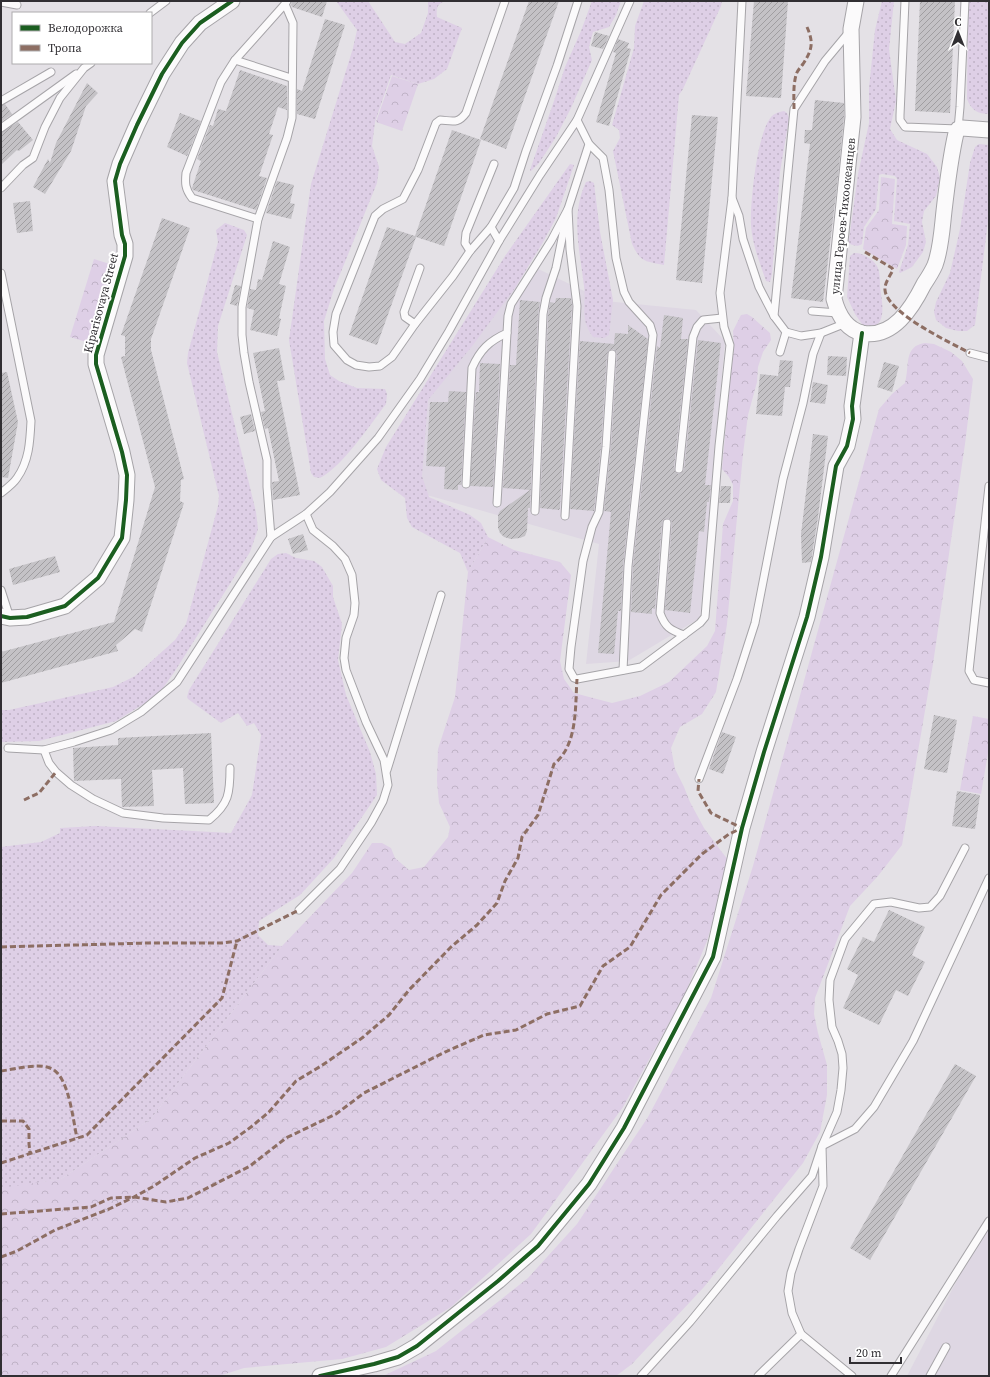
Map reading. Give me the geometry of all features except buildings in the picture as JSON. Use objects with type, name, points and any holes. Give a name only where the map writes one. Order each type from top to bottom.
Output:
[{"type":"street","name":"Kiparisovaya Street","points":[[5,617],[27,616],[65,606],[98,578],[122,538],[127,475],[122,452],[96,364],[96,355],[125,256],[125,244],[122,235],[115,181],[120,164],[137,125],[162,74],[182,43],[200,23],[232,1]]},
{"type":"street","name":"улица Героев-Тихоокеанцев","points":[[842,318],[834,299],[853,117],[851,29],[856,1]]},
{"type":"street","points":[[842,318],[856,331],[862,333],[873,333],[893,326],[904,316],[918,297],[935,265],[940,242],[949,166],[956,133],[958,129],[962,128],[989,130]]},
{"type":"street","points":[[320,1376],[386,1360],[398,1356],[417,1346],[498,1281],[538,1246],[589,1184],[624,1128],[713,957],[742,828],[764,752],[807,616],[821,557],[836,466],[847,446],[853,419],[852,406],[862,333]]},
{"type":"lane","points":[[151,12],[166,1]]},
{"type":"lane","points":[[505,1],[466,113],[462,118],[455,122],[440,120],[436,123],[418,170],[403,199],[374,216],[336,314],[333,332],[334,345],[347,360],[356,365],[369,367],[380,366],[392,357],[470,251],[491,227],[514,188],[578,1]]},
{"type":"lane","points":[[8,748],[44,750],[111,730],[141,712],[177,682],[272,537],[306,514],[330,492],[378,438],[420,379],[449,331],[499,241],[540,175],[577,120],[630,1]]},
{"type":"lane","points":[[612,354],[600,512],[592,527],[584,561],[571,647],[569,669],[574,678],[577,679],[641,667],[684,635],[705,617],[719,446],[730,345],[722,318],[721,286],[732,198],[742,1]]},
{"type":"lane","points":[[905,1],[900,120],[905,127],[958,129],[965,1]]},
{"type":"lane","points":[[1,2],[17,5]]},
{"type":"lane","points":[[258,219],[192,198],[185,187],[186,173],[221,82],[235,60],[286,3],[293,23],[292,118],[287,138],[258,219],[242,307],[242,335],[249,382],[267,460],[267,487],[272,537]]},
{"type":"lane","points":[[774,316],[794,109],[825,61],[851,29]]},
{"type":"lane","points":[[235,60],[292,78]]},
{"type":"lane","points":[[2,127],[90,64]]},
{"type":"lane","points":[[1,188],[23,165],[33,158],[45,127],[60,98],[84,68]]},
{"type":"lane","points":[[1,101],[51,72]]},
{"type":"lane","points":[[577,120],[589,144],[603,158],[609,190],[616,258],[624,292],[629,302],[650,325],[653,335],[628,566],[623,670]]},
{"type":"lane","points":[[535,511],[543,314],[546,298],[556,268],[568,209],[589,144]]},
{"type":"lane","points":[[470,251],[466,243],[466,233],[494,164]]},
{"type":"lane","points":[[732,198],[743,239],[759,287],[774,316],[786,332],[801,336],[821,333],[842,318]]},
{"type":"lane","points":[[497,503],[508,316],[511,304],[551,241],[568,209]]},
{"type":"lane","points":[[565,516],[577,306],[570,249],[568,209]]},
{"type":"lane","points":[[491,227],[499,241]]},
{"type":"lane","points":[[415,324],[405,317],[404,312],[420,268]]},
{"type":"lane","points":[[1,272],[31,422],[27,458],[16,479],[1,493]]},
{"type":"lane","points":[[812,311],[842,318]]},
{"type":"lane","points":[[679,470],[692,337],[697,327],[703,320],[722,318]]},
{"type":"lane","points":[[780,352],[786,332]]},
{"type":"lane","points":[[466,484],[472,368],[481,351],[492,341],[507,333]]},
{"type":"lane","points":[[699,779],[737,679],[755,623],[783,478],[799,422],[810,376],[813,354],[821,333]]},
{"type":"lane","points":[[970,353],[989,358]]},
{"type":"lane","points":[[989,486],[986,537],[969,671],[974,680],[989,683]]},
{"type":"lane","points":[[299,910],[340,869],[384,801],[388,785],[384,760],[366,722],[346,670],[344,658],[346,638],[354,615],[355,603],[352,574],[345,559],[333,546],[313,530],[306,514]]},
{"type":"lane","points":[[667,523],[660,613],[664,624],[676,632],[684,635]]},
{"type":"lane","points":[[1,590],[5,617]]},
{"type":"lane","points":[[386,772],[441,595]]},
{"type":"lane","points":[[44,750],[49,763],[56,772],[71,786],[88,797],[123,813],[163,818],[209,820],[220,811],[226,799],[230,781],[230,768]]},
{"type":"lane","points":[[641,1376],[690,1322],[777,1216],[812,1176],[822,1146],[837,1112],[843,1076],[842,1054],[832,1027],[829,1000],[830,980],[845,939],[874,904],[891,902],[918,908],[930,907],[940,896],[964,848]]},
{"type":"lane","points":[[822,1146],[855,1129],[874,1108],[913,1041],[989,878]]},
{"type":"lane","points":[[822,1146],[823,1186],[799,1249],[791,1273],[788,1291],[792,1313],[801,1334],[852,1376]]},
{"type":"lane","points":[[891,1376],[989,1221]]},
{"type":"lane","points":[[758,1376],[801,1334]]},
{"type":"lane","points":[[930,1376],[946,1347]]},
{"type":"shaded area","points":[[532,266],[605,301],[696,310],[725,341],[700,618],[628,661],[586,664],[599,544],[420,493],[427,396]]},
{"type":"shaded area","points":[[989,1219],[989,1376],[907,1376]]},
{"type":"green space","points":[[336,1],[368,1],[395,42],[405,44],[421,33],[428,13],[428,1],[445,1],[438,7],[437,17],[462,28],[447,69],[434,79],[418,84],[391,75],[375,122],[372,146],[379,167],[377,183],[334,289],[324,321],[325,359],[330,375],[339,381],[357,388],[385,389],[387,394],[386,404],[347,455],[329,472],[320,478],[314,477],[311,473],[289,340],[311,184],[353,48],[357,30]]},
{"type":"green space","points":[[592,1],[621,1],[616,15],[609,27],[593,32],[589,47],[592,60],[571,108],[556,137],[539,163],[531,171],[530,170],[565,67]]},
{"type":"green space","points":[[644,1],[722,1],[679,95],[664,265],[644,260],[638,255],[632,244],[613,151],[620,138],[619,130],[612,125],[634,48],[635,26]]},
{"type":"green space","points":[[882,1],[894,1],[889,49],[896,101],[890,129],[897,140],[927,154],[937,167],[940,178],[936,196],[924,211],[922,222],[926,242],[923,252],[912,267],[900,273],[899,272],[908,245],[910,224],[894,221],[897,179],[895,176],[879,175],[876,209],[864,227],[862,244],[856,246],[849,243],[858,174],[869,123],[869,88],[875,30]]},
{"type":"green space","points":[[968,1],[989,1],[989,114],[975,111],[967,99]]},
{"type":"green space","points":[[392,76],[418,84],[402,131],[376,122]]},
{"type":"green space","points":[[784,111],[787,113],[789,118],[780,172],[772,274],[770,282],[766,281],[753,239],[751,225],[752,201],[755,171],[765,129],[773,115]]},
{"type":"green space","points":[[979,144],[989,145],[989,213],[975,325],[967,331],[958,331],[946,328],[936,320],[934,312],[936,302],[950,273],[960,229],[970,163],[975,147]]},
{"type":"green space","points":[[570,164],[574,165],[556,218],[542,244],[515,288],[473,345],[428,400],[422,476],[429,497],[470,515],[481,523],[488,537],[468,572],[460,553],[412,527],[407,518],[405,498],[381,480],[377,469],[386,447],[505,256]]},
{"type":"green space","points":[[881,177],[895,179],[892,224],[907,226],[906,245],[897,269],[863,249],[866,228],[879,210]]},
{"type":"green space","points":[[590,181],[594,183],[600,232],[613,300],[609,335],[604,338],[593,337],[588,329],[585,317],[577,221],[581,195],[586,182]]},
{"type":"green space","points":[[225,223],[244,230],[247,235],[218,326],[217,352],[256,512],[258,529],[250,552],[175,671],[163,688],[150,700],[116,721],[39,741],[1,742],[1,710],[9,710],[113,687],[135,676],[175,640],[186,624],[218,506],[219,496],[187,363],[188,353],[218,242],[216,230]]},
{"type":"green space","points":[[854,253],[863,255],[870,259],[875,263],[879,271],[882,314],[881,320],[872,327],[864,327],[855,314],[847,297],[850,256]]},
{"type":"green space","points":[[94,259],[116,266],[93,344],[70,337]]},
{"type":"green space","points":[[747,314],[770,333],[771,340],[763,352],[758,367],[757,382],[748,415],[727,624],[716,692],[702,714],[680,727],[671,748],[675,769],[690,802],[704,828],[729,861],[726,878],[707,941],[685,994],[623,1107],[531,1234],[451,1307],[386,1347],[342,1359],[244,1368],[219,1376],[1,1376],[1,1188],[61,1179],[151,1119],[282,946],[352,873],[372,843],[382,843],[391,848],[395,858],[409,870],[424,867],[448,837],[450,827],[439,803],[437,781],[438,749],[455,697],[468,572],[488,537],[514,550],[560,562],[571,575],[560,661],[564,679],[574,693],[612,703],[640,696],[669,682],[707,646],[715,631],[723,524],[733,501],[733,485],[729,477],[722,469],[734,348],[733,331],[741,315]]},
{"type":"green space","points":[[925,343],[934,344],[951,352],[962,361],[973,379],[965,444],[933,664],[902,845],[878,876],[850,906],[815,998],[814,1014],[827,1065],[827,1095],[820,1132],[803,1163],[704,1287],[632,1364],[616,1376],[383,1376],[436,1351],[528,1278],[577,1224],[648,1117],[711,998],[753,866],[879,409],[892,394],[905,383],[910,352],[918,345]]},
{"type":"green space","points":[[286,553],[296,558],[314,561],[322,567],[333,586],[333,597],[342,624],[338,660],[346,695],[370,752],[376,774],[377,795],[334,858],[300,895],[259,921],[258,935],[268,945],[282,946],[151,1119],[61,1179],[1,1189],[1,847],[41,842],[60,833],[60,828],[96,826],[231,833],[252,795],[261,735],[254,723],[247,726],[238,713],[221,723],[187,697],[189,690],[271,559],[278,554]]},
{"type":"green space","points":[[973,716],[989,719],[989,747],[981,794],[960,790]]},
{"type":"marked path","points":[[794,109],[794,88],[796,75],[808,55],[811,46],[811,38],[807,27]]},
{"type":"marked path","points":[[865,252],[892,268],[893,270],[886,283],[885,290],[888,299],[896,308],[935,335],[970,353]]},
{"type":"marked path","points":[[1,1257],[17,1251],[55,1230],[109,1209],[134,1197],[154,1186],[195,1158],[229,1143],[269,1112],[296,1081],[362,1038],[389,1015],[409,990],[451,947],[477,925],[497,903],[505,881],[518,858],[522,837],[538,815],[554,764],[562,756],[571,736],[574,725],[577,679]]},
{"type":"marked path","points":[[24,800],[39,793],[56,772]]},
{"type":"marked path","points":[[1,1214],[91,1207],[111,1198],[134,1197],[166,1202],[188,1198],[250,1166],[286,1138],[336,1114],[364,1093],[445,1052],[484,1035],[516,1030],[547,1014],[580,1006],[603,966],[630,947],[661,895],[702,854],[729,834],[742,828],[711,813],[698,791],[699,779]]},
{"type":"marked path","points":[[1,947],[148,943],[222,943],[237,941],[299,910]]},
{"type":"marked path","points":[[1,1163],[87,1135],[222,998],[237,941]]},
{"type":"marked path","points":[[1,1071],[39,1066],[50,1068],[56,1072],[62,1079],[66,1088],[77,1138]]},
{"type":"marked path","points":[[1,1121],[23,1121],[29,1129],[30,1153]]},
{"type":"cycle path","points":[[1,616],[10,618],[27,617],[65,606],[98,578],[122,538],[127,475],[122,452],[96,364],[96,355],[125,256],[125,244],[122,235],[115,181],[120,164],[137,125],[162,74],[182,43],[200,23],[232,1]]},
{"type":"cycle path","points":[[320,1376],[398,1357],[417,1346],[498,1281],[538,1246],[589,1184],[624,1128],[713,957],[742,828],[764,752],[807,617],[821,557],[836,466],[847,446],[853,419],[852,406],[862,333]]}]
